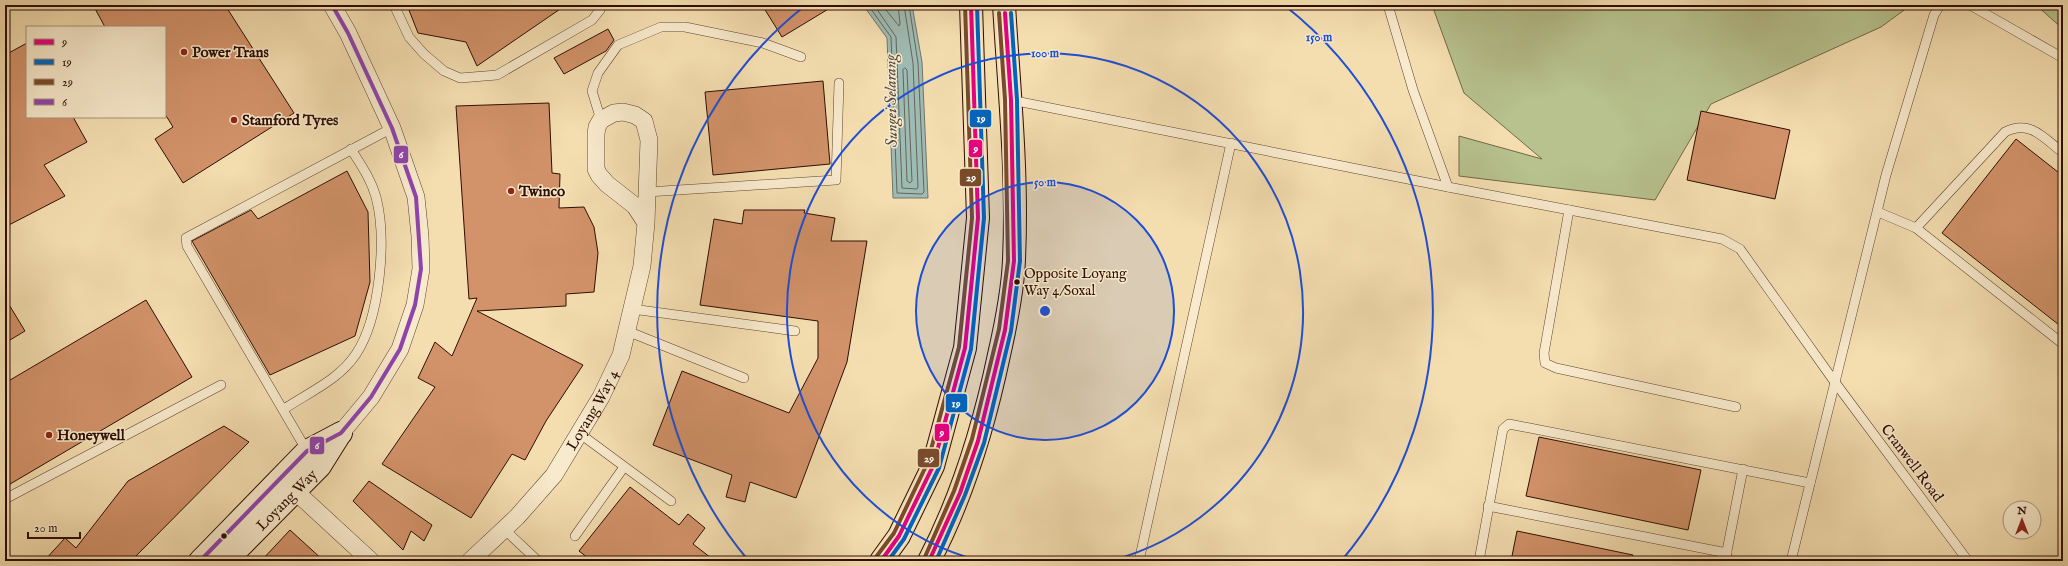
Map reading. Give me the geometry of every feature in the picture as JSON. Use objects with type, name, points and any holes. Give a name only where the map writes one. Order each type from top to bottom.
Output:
[{"type":"main road","points":[[881,561],[899,536],[933,466],[965,348],[978,218],[971,5]]},
{"type":"main road","points":[[929,561],[960,493],[978,440],[1005,330],[1014,261],[1011,100],[1004,5]]},
{"type":"street","name":"Loyang Way","points":[[226,561],[320,466],[341,433],[371,397],[400,349],[415,305],[421,269],[420,236],[416,197],[392,128],[348,33],[332,5]]},
{"type":"street","name":"Loyang Way 4","points":[[470,561],[504,529],[554,474],[601,397],[621,355],[628,331],[642,266],[646,223],[649,140],[644,121],[635,115],[624,112],[614,113],[601,120]]},
{"type":"street","points":[[601,120],[596,134],[596,169],[599,175],[635,206],[646,223]]},
{"type":"street","name":"Loyang Way","points":[[200,561],[303,455],[341,433]]},
{"type":"street","points":[[303,455],[292,480],[295,491],[371,561]]},
{"type":"street","points":[[268,492],[278,490],[295,491]]},
{"type":"lane","points":[[394,5],[409,37],[424,54],[444,71],[460,78],[497,75],[592,20],[600,10],[601,5]]},
{"type":"lane","points":[[1388,5],[1413,90],[1448,187]]},
{"type":"lane","points":[[1791,561],[1834,381],[1878,212],[1886,175],[1934,16],[1940,5]]},
{"type":"lane","points":[[1970,5],[2063,58]]},
{"type":"lane","points":[[601,120],[592,91],[598,73],[618,45],[661,27],[685,27],[763,43],[801,57]]},
{"type":"lane","points":[[647,192],[836,180],[838,83]]},
{"type":"lane","name":"Cranwell Road","points":[[1011,100],[1448,187],[1722,239],[1740,249],[1834,381],[1968,561]]},
{"type":"lane","points":[[1916,228],[2005,132],[2020,127],[2032,129],[2063,153]]},
{"type":"lane","points":[[303,455],[284,409],[187,246],[186,238],[392,128]]},
{"type":"lane","points":[[1139,561],[1186,341],[1231,143]]},
{"type":"lane","points":[[284,409],[339,373],[356,354],[367,333],[375,302],[380,274],[380,234],[376,199],[368,175],[351,149]]},
{"type":"lane","points":[[1569,210],[1544,352],[1545,362],[1556,368],[1736,406]]},
{"type":"lane","points":[[1878,212],[1916,228],[2063,344]]},
{"type":"lane","points":[[632,309],[794,331]]},
{"type":"lane","points":[[628,331],[744,378]]},
{"type":"lane","points":[[5,499],[221,385]]},
{"type":"lane","points":[[1479,561],[1488,506],[1504,429],[1509,424],[1810,483]]},
{"type":"lane","points":[[580,433],[672,501]]},
{"type":"lane","points":[[575,536],[624,466]]},
{"type":"lane","points":[[1488,506],[1726,557],[1743,469]]},
{"type":"lane","points":[[504,529],[538,561]]},
{"type":"green space","points":[[1432,5],[1911,5],[1881,27],[1711,104],[1655,200],[1459,176],[1459,136],[1542,159],[1464,93]]},
{"type":"green space","points":[[2036,5],[2063,5],[2063,29]]},
{"type":"water","name":"Sungei Selarang","points":[[863,5],[912,5],[922,62],[928,198],[893,198],[887,38]]},
{"type":"building","points":[[93,5],[225,5],[294,113],[183,183],[155,139],[173,127],[166,116],[166,26],[104,26]]},
{"type":"building","points":[[407,5],[566,5],[477,66],[466,42],[418,33]]},
{"type":"building","points":[[762,5],[835,5],[782,37]]},
{"type":"building","points":[[608,29],[614,40],[606,51],[564,74],[554,58]]},
{"type":"building","points":[[26,44],[26,118],[74,118],[87,142],[44,165],[65,196],[5,227],[5,55]]},
{"type":"building","points":[[823,81],[830,164],[713,175],[705,92]]},
{"type":"building","points":[[549,103],[552,173],[560,174],[559,208],[584,207],[594,227],[598,253],[594,292],[566,294],[566,306],[477,311],[583,365],[546,421],[525,460],[512,454],[471,518],[382,464],[435,387],[418,378],[435,342],[452,356],[477,298],[469,299],[456,106]]},
{"type":"building","points":[[1701,111],[1790,130],[1775,199],[1687,180]]},
{"type":"building","points":[[2016,139],[2063,176],[2063,328],[1942,233]]},
{"type":"building","points":[[347,171],[368,212],[370,282],[355,336],[270,375],[192,241],[251,210],[258,219]]},
{"type":"building","points":[[744,210],[805,210],[804,213],[835,218],[831,241],[867,241],[847,362],[796,498],[750,482],[745,502],[726,497],[732,475],[653,445],[682,371],[789,413],[818,358],[818,321],[700,305],[714,219],[742,224]]},
{"type":"building","points":[[5,298],[25,331],[5,343]]},
{"type":"building","name":"Honeywell","points":[[146,300],[192,377],[5,487],[5,383]]},
{"type":"building","points":[[224,426],[249,442],[131,561],[44,561],[65,538],[76,548],[128,481]]},
{"type":"building","points":[[1539,437],[1701,470],[1688,530],[1526,496]]},
{"type":"building","points":[[369,481],[432,525],[424,541],[411,531],[403,550],[353,501]]},
{"type":"building","points":[[630,487],[679,525],[688,514],[705,528],[693,544],[715,561],[592,561],[579,551]]},
{"type":"building","points":[[290,530],[324,561],[261,561]]},
{"type":"building","points":[[1517,531],[1633,555],[1632,561],[1511,561]]},
{"type":"transit line","name":"6","points":[[200,561],[307,451],[341,433],[371,397],[400,349],[415,305],[421,269],[416,197],[392,128],[348,33],[332,5]]},
{"type":"transit line","name":"29","points":[[876,557],[894,533],[927,464],[959,347],[972,218],[965,5]]},
{"type":"transit line","name":"9","points":[[881,561],[899,536],[933,466],[965,348],[978,218],[971,5]]},
{"type":"transit line","name":"19","points":[[888,561],[904,539],[939,468],[971,349],[984,218],[977,5]]},
{"type":"transit line","name":"29","points":[[924,559],[954,491],[972,439],[999,329],[1008,261],[1005,100],[999,13]]},
{"type":"transit line","name":"9","points":[[929,561],[960,493],[978,441],[1005,330],[1014,261],[1011,100],[1005,13]]},
{"type":"transit line","name":"19","points":[[936,561],[965,495],[984,443],[1011,331],[1020,261],[1017,100],[1011,13]]},
{"type":"place","name":"Power Trans","points":[[184,52]]},
{"type":"place","name":"Stamford Tyres","points":[[234,120]]},
{"type":"place","name":"Twinco","points":[[511,191]]},
{"type":"place","name":"Opposite Loyang Way 4/Soxal","points":[[1017,282]]},
{"type":"place","name":"Honeywell","points":[[49,435]]}]
